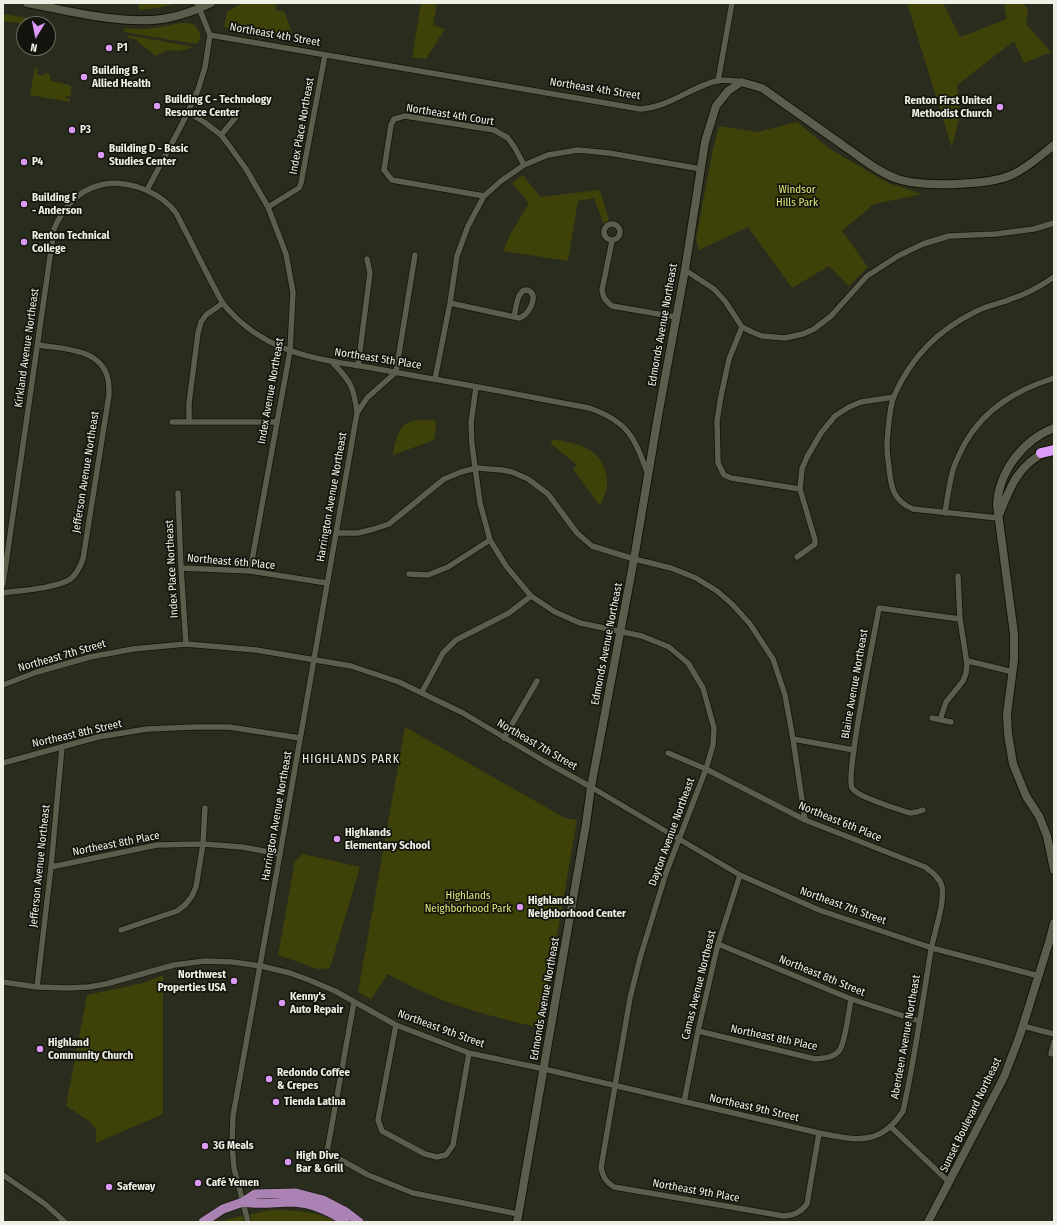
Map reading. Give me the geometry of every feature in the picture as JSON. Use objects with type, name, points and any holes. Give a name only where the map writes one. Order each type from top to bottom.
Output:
[{"type":"highway","points":[[1041,453],[1054,450]]},
{"type":"main road","points":[[203,1222],[222,1210],[243,1202],[255,1194],[296,1193],[323,1200],[359,1222]]},
{"type":"main road","points":[[243,1202],[255,1204],[279,1202],[304,1204],[329,1212],[345,1222]]},
{"type":"main road","points":[[304,1204],[309,1202],[327,1207],[333,1205]]},
{"type":"street","points":[[27,3],[107,17],[141,20],[166,18],[198,6],[211,3]]},
{"type":"street","points":[[718,81],[732,3]]},
{"type":"street","points":[[147,190],[187,112],[205,67],[210,35],[198,6]]},
{"type":"street","name":"Northeast 4th Street","points":[[210,35],[640,109],[653,108],[665,104],[718,81],[741,82],[762,88],[875,168],[901,180],[924,185],[995,180],[1010,176],[1054,145]]},
{"type":"street","name":"Index Place Northeast","points":[[268,207],[299,188],[301,183],[325,55]]},
{"type":"street","name":"Edmonds Avenue Northeast","points":[[517,1218],[544,1069],[591,787],[634,559],[709,128],[716,106],[728,91],[741,82]]},
{"type":"street","name":"Index Avenue Northeast","points":[[187,112],[204,122],[221,135],[246,169],[268,207],[286,254],[293,292],[290,351],[250,571]]},
{"type":"street","name":"Northeast 4th Court","points":[[484,196],[392,180],[384,170],[391,125],[394,119],[405,116],[494,130],[508,138],[516,148],[524,166]]},
{"type":"street","points":[[221,135],[236,117]]},
{"type":"street","points":[[435,379],[450,303],[453,274],[457,256],[468,226],[484,196],[501,181],[524,166],[548,155],[578,150],[608,152],[701,169]]},
{"type":"street","name":"Kirkland Avenue Northeast","points":[[3,584],[54,228],[68,205],[81,193],[97,185],[113,183],[130,184],[147,190]]},
{"type":"street","name":"Northeast 5th Place","points":[[147,190],[162,199],[176,213],[223,303],[242,323],[262,338],[290,351],[333,363],[396,372],[589,408],[606,414],[627,430],[637,445],[648,474]]},
{"type":"street","points":[[685,270],[714,289],[725,301],[742,327],[762,336],[785,338],[803,334],[814,329],[831,316],[866,276],[898,256],[923,244],[950,236],[996,234],[1034,229],[1054,223]]},
{"type":"street","points":[[612,241],[602,290],[603,297],[606,301],[612,306],[676,317]]},
{"type":"street","points":[[396,372],[415,255]]},
{"type":"street","points":[[358,366],[370,274],[367,259]]},
{"type":"street","points":[[998,518],[913,509],[901,502],[892,489],[887,451],[889,422],[894,397],[907,372],[924,348],[947,327],[978,310],[1012,299],[1040,287],[1054,277]]},
{"type":"street","points":[[450,303],[514,317],[519,318],[524,317],[528,313],[533,297],[532,292],[523,290],[520,293],[514,317]]},
{"type":"street","points":[[189,422],[189,403],[198,333],[201,322],[206,315],[223,303]]},
{"type":"street","points":[[742,327],[729,359],[721,396],[718,421],[718,463],[724,475],[731,478],[800,489]]},
{"type":"street","name":"Jefferson Avenue Northeast","points":[[3,593],[52,585],[70,580],[79,570],[83,559],[109,395],[108,379],[102,366],[93,358],[82,352],[38,345]]},
{"type":"street","name":"Harrington Avenue Northeast","points":[[248,1222],[234,1168],[232,1145],[233,1116],[357,413],[355,393],[345,375],[333,363]]},
{"type":"street","name":"Harrington Avenue Northeast","points":[[357,413],[367,398],[396,372]]},
{"type":"street","points":[[945,513],[955,462],[968,438],[978,425],[989,413],[1018,392],[1054,378]]},
{"type":"street","name":"Dayton Avenue Northeast","points":[[476,387],[471,423],[472,445],[480,503],[490,540],[506,566],[531,596],[555,612],[580,623],[642,636],[669,647],[688,663],[703,688],[714,728],[713,745],[706,768],[666,873],[640,958],[630,998],[616,1086]]},
{"type":"street","points":[[797,557],[815,544],[800,489],[802,469],[821,433],[835,416],[849,407],[861,402],[894,397]]},
{"type":"street","points":[[172,422],[276,422]]},
{"type":"street","points":[[1054,428],[1038,436],[1028,444],[1011,463],[1001,485],[998,496],[998,518],[1014,634],[1013,672],[1007,714],[1008,734],[1013,764],[1026,796],[1039,816],[1048,836],[1054,870]]},
{"type":"street","points":[[998,518],[1007,494],[1016,477],[1028,463],[1041,453],[1054,447]]},
{"type":"street","points":[[337,533],[358,534],[389,524],[444,479],[461,472],[476,468],[507,471],[528,480],[548,494],[577,533],[592,546],[634,559],[671,568],[696,578],[727,599],[750,624],[773,659],[785,695],[794,739],[805,820]]},
{"type":"street","name":"Index Place Northeast","points":[[178,493],[186,644]]},
{"type":"street","points":[[409,574],[428,575],[448,567],[490,540]]},
{"type":"street","name":"Northeast 6th Place","points":[[181,568],[250,571],[327,583]]},
{"type":"street","points":[[940,720],[946,702],[965,677],[968,661],[960,619],[958,576]]},
{"type":"street","points":[[422,692],[443,653],[456,640],[509,613],[531,596]]},
{"type":"street","name":"Blaine Avenue Northeast","points":[[794,739],[854,750],[879,608],[960,619]]},
{"type":"street","name":"Northeast 7th Street","points":[[3,685],[37,672],[90,657],[133,649],[186,644],[256,650],[351,666],[399,682],[463,713],[740,875],[819,910],[932,948],[1039,976]]},
{"type":"street","points":[[968,661],[1013,672]]},
{"type":"street","points":[[504,738],[538,681]]},
{"type":"street","points":[[932,718],[951,722]]},
{"type":"street","name":"Northeast 8th Street","points":[[3,763],[98,737],[147,729],[230,727],[300,738]]},
{"type":"street","name":"Jefferson Avenue Northeast","points":[[37,987],[51,867],[62,747]]},
{"type":"street","points":[[854,750],[850,779],[852,788],[860,795],[910,813],[923,810]]},
{"type":"street","name":"Northeast 6th Place","points":[[668,753],[706,768],[805,820],[925,867],[934,873],[942,886],[943,896],[932,948]]},
{"type":"street","points":[[121,930],[177,912],[192,896],[196,887],[203,844],[205,808]]},
{"type":"street","name":"Northeast 8th Place","points":[[51,867],[158,845],[203,844],[242,847],[280,854]]},
{"type":"street","name":"Camas Avenue Northeast","points":[[684,1102],[698,1031],[718,944],[740,875]]},
{"type":"street","name":"Sunset Boulevard Northeast","points":[[928,1222],[1004,1077],[1023,1026],[1054,923]]},
{"type":"street","name":"Northeast 8th Street","points":[[718,944],[851,999],[919,1021]]},
{"type":"street","name":"Aberdeen Avenue Northeast","points":[[891,1127],[903,1111],[932,948]]},
{"type":"street","name":"Northeast 9th Street","points":[[3,982],[37,987],[89,987],[106,984],[174,965],[204,961],[232,962],[260,966],[290,973],[308,980],[396,1024],[469,1053],[847,1139],[869,1138],[880,1134],[891,1127]]},
{"type":"street","name":"Northeast 8th Place","points":[[698,1031],[815,1059],[824,1058],[832,1056],[838,1052],[842,1044],[851,999]]},
{"type":"street","points":[[354,1002],[327,1152],[368,1175],[413,1193],[517,1218]]},
{"type":"street","points":[[396,1024],[378,1120],[382,1131],[425,1154],[437,1158],[446,1155],[453,1145],[469,1053]]},
{"type":"street","points":[[1023,1026],[1054,1034]]},
{"type":"street","points":[[1051,1054],[1054,1042]]},
{"type":"street","name":"Northeast 9th Place","points":[[616,1086],[601,1168],[607,1182],[614,1187],[784,1216],[793,1215],[801,1211],[807,1204],[819,1133]]},
{"type":"street","points":[[891,1127],[949,1182]]},
{"type":"street","points":[[3,1175],[45,1204],[65,1222]]},
{"type":"green space","points":[[139,3],[177,3],[158,8],[139,10]]},
{"type":"green space","points":[[242,3],[275,3],[277,11],[284,11],[292,32],[291,38],[224,27],[227,12]]},
{"type":"green space","points":[[421,3],[437,3],[433,25],[445,29],[426,59],[412,57]]},
{"type":"green space","points":[[907,3],[943,3],[960,37],[1007,19],[1004,3],[1022,3],[1028,8],[1026,24],[1051,52],[1024,63],[1014,41],[957,85],[960,114],[952,148]]},
{"type":"green space","points":[[3,14],[16,16],[16,23],[3,21]]},
{"type":"green space","points":[[180,23],[189,23],[196,27],[201,38],[197,44],[124,32],[125,28],[145,29]]},
{"type":"green space","points":[[127,35],[194,47],[178,51],[168,50],[156,56],[137,41],[137,39],[129,38]]},
{"type":"green space","points":[[35,68],[38,68],[37,74],[44,76],[45,73],[50,74],[51,81],[70,85],[72,88],[70,90],[71,97],[66,96],[66,98],[70,99],[70,102],[30,95]]},
{"type":"green space","name":"Windsor Hills Park","points":[[797,122],[830,149],[888,183],[923,194],[874,204],[842,231],[868,267],[849,286],[829,266],[792,288],[748,227],[699,250],[696,239],[713,149],[719,126],[757,132]]},
{"type":"green space","points":[[523,175],[540,197],[600,190],[609,220],[604,225],[594,198],[578,201],[568,261],[503,251],[510,235],[529,203],[512,183]]},
{"type":"green space","points":[[416,420],[435,420],[436,430],[434,440],[393,455],[398,434],[404,425]]},
{"type":"green space","points":[[552,439],[579,445],[586,448],[598,457],[607,476],[606,491],[600,506],[573,469],[577,465],[551,444]]},
{"type":"green space","name":"Highlands Neighborhood Park","points":[[405,727],[565,818],[577,820],[541,1028],[462,1007],[425,993],[388,974],[371,999],[358,992]]},
{"type":"green space","points":[[303,854],[360,867],[330,968],[318,969],[278,955],[295,861]]},
{"type":"green space","points":[[163,975],[163,1114],[96,1143],[96,1129],[89,1121],[66,1106],[87,995],[143,983]]},
{"type":"green space","points":[[271,1210],[313,1213],[337,1222],[222,1222],[228,1219]]},
{"type":"place","name":"P1","points":[[109,48]]},
{"type":"place","name":"Building B - Allied Health","points":[[84,77]]},
{"type":"place","name":"Building C - Technology Resource Center","points":[[157,106]]},
{"type":"place","name":"Renton First United Methodist Church","points":[[1000,107]]},
{"type":"place","name":"P3","points":[[72,130]]},
{"type":"place","name":"Building D - Basic Studies Center","points":[[101,155]]},
{"type":"place","name":"P4","points":[[24,162]]},
{"type":"place","name":"Building F - Anderson","points":[[24,204]]},
{"type":"place","name":"Renton Technical College","points":[[24,242]]},
{"type":"place","name":"Highlands Elementary School","points":[[337,839]]},
{"type":"place","name":"Highlands Neighborhood Center","points":[[520,907]]},
{"type":"place","name":"Northwest Properties USA","points":[[234,981]]},
{"type":"place","name":"Kenny's Auto Repair","points":[[282,1003]]},
{"type":"place","name":"Highland Community Church","points":[[40,1049]]},
{"type":"place","name":"Redondo Coffee & Crepes","points":[[269,1079]]},
{"type":"place","name":"Tienda Latina","points":[[276,1102]]},
{"type":"place","name":"3G Meals","points":[[205,1146]]},
{"type":"place","name":"High Dive Bar & Grill","points":[[288,1162]]},
{"type":"place","name":"Café Yemen","points":[[198,1183]]},
{"type":"place","name":"Safeway","points":[[109,1187]]},
{"type":"district","name":"HIGHLANDS PARK","points":[[351,760]]}]
